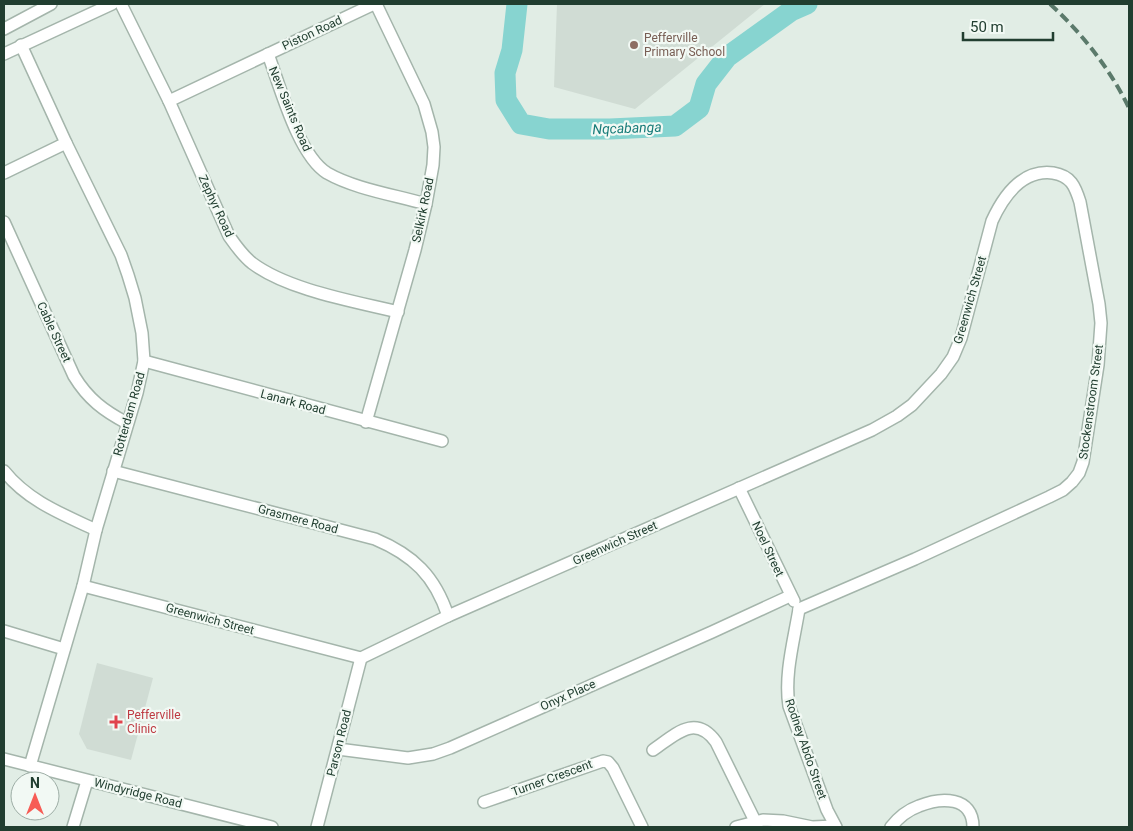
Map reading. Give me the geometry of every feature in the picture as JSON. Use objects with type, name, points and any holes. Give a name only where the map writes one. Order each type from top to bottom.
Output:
[{"type":"street","points":[[4,29],[51,4]]},
{"type":"street","points":[[4,54],[112,4]]},
{"type":"street","name":"Zephyr Road","points":[[121,4],[169,101],[229,236],[238,250],[251,262],[268,273],[292,284],[398,312]]},
{"type":"street","name":"Piston Road","points":[[169,101],[375,4]]},
{"type":"street","name":"Selkirk Road","points":[[366,422],[398,312],[426,204],[433,165],[434,147],[429,117],[424,104],[375,4]]},
{"type":"street","name":"Rotterdam Road","points":[[22,45],[66,143],[121,255],[141,325],[144,361],[137,393],[96,530],[83,586],[30,766]]},
{"type":"street","name":"New Saints Road","points":[[268,54],[303,144],[313,160],[326,172],[340,179],[426,204]]},
{"type":"street","points":[[4,173],[66,143]]},
{"type":"street","name":"Stockenstroom Street","points":[[799,609],[916,559],[1050,497],[1063,490],[1079,473],[1090,426],[1101,323],[1080,202],[1076,187],[1069,178],[1060,174],[1046,172],[1025,178],[1009,192]]},
{"type":"street","name":"Greenwich Street","points":[[83,586],[361,658],[448,616],[872,430],[912,405],[928,390],[953,357],[992,221],[1009,192]]},
{"type":"street","name":"Cable Street","points":[[4,222],[82,390],[104,410],[127,424]]},
{"type":"street","name":"Lanark Road","points":[[144,361],[442,441]]},
{"type":"street","points":[[4,471],[16,485],[33,498],[96,530]]},
{"type":"street","name":"Grasmere Road","points":[[113,471],[375,539],[392,546],[406,554],[423,571],[442,598],[448,616]]},
{"type":"street","name":"Noel Street","points":[[739,488],[790,596],[799,609]]},
{"type":"street","name":"Onyx Place","points":[[338,750],[408,758],[433,754],[790,596]]},
{"type":"street","name":"Rodney Abdo Street","points":[[799,609],[787,693],[794,720],[827,810],[836,826]]},
{"type":"street","points":[[4,631],[64,649]]},
{"type":"street","name":"Parson Road","points":[[317,827],[361,658]]},
{"type":"street","points":[[652,750],[688,728],[695,727],[710,733],[716,742],[751,824]]},
{"type":"street","name":"Windyridge Road","points":[[4,759],[257,825],[272,827]]},
{"type":"street","name":"Turner Crescent","points":[[484,802],[603,761],[608,762],[613,768],[642,827]]},
{"type":"street","points":[[73,827],[87,781]]},
{"type":"street","points":[[891,827],[907,812],[919,806],[950,800],[966,806],[971,814],[973,827]]},
{"type":"street","points":[[736,827],[773,820],[812,827],[836,826]]},
{"type":"shaded area","name":"Pefferville Primary School","points":[[557,4],[765,4],[635,109],[554,87]]},
{"type":"shaded area","points":[[97,663],[153,678],[131,760],[87,749],[79,734]]},
{"type":"waterway","name":"Nqcabanga","points":[[517,4],[512,50],[505,73],[506,100],[521,124],[549,129],[675,126],[699,108],[706,84],[727,57],[791,11],[807,4]]},
{"type":"railway","points":[[1050,4],[1094,52],[1113,79],[1129,108]]},
{"type":"place","name":"Pefferville Primary School","points":[[634,45]]},
{"type":"place","name":"Pefferville Clinic","points":[[116,722]]}]
